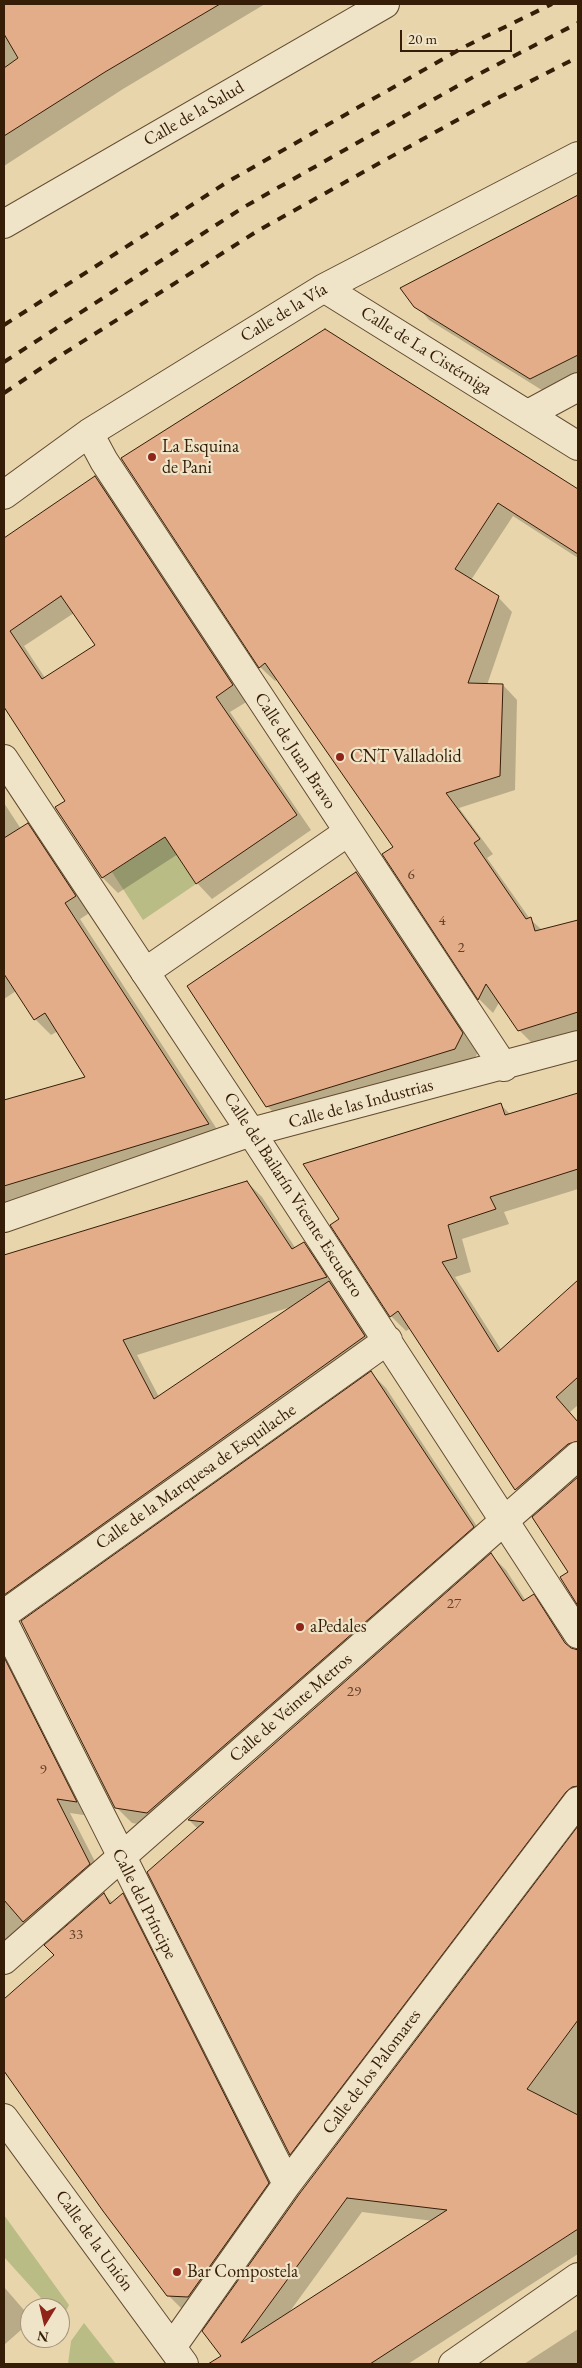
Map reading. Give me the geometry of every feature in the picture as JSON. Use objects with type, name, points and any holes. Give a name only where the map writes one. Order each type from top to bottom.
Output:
[{"type":"street","name":"Calle de la Salud","points":[[4,224],[385,4]]},
{"type":"street","name":"Calle de la Vía","points":[[4,495],[89,433],[324,288],[578,156]]},
{"type":"street","name":"Calle de La Cistérniga","points":[[324,288],[578,446]]},
{"type":"street","points":[[528,414],[578,387]]},
{"type":"street","name":"Calle de Juan Bravo","points":[[89,433],[104,461],[504,1066]]},
{"type":"street","name":"Calle del Bailarín Vicente Escudero","points":[[4,759],[388,1340],[578,1634]]},
{"type":"street","points":[[145,972],[348,832]]},
{"type":"street","name":"Calle de las Industrias","points":[[4,1218],[251,1132],[578,1045]]},
{"type":"street","name":"Calle de la Marquesa de Esquilache","points":[[4,1614],[388,1340]]},
{"type":"street","name":"Calle de Veinte Metros","points":[[4,1960],[578,1456]]},
{"type":"street","name":"Calle del Príncipe","points":[[4,1623],[287,2184]]},
{"type":"street","name":"Calle de los Palomares","points":[[178,2356],[287,2184],[578,1802]]},
{"type":"street","name":"Calle de la Unión","points":[[4,2118],[178,2356]]},
{"type":"street","points":[[453,2364],[578,2277]]},
{"type":"green space","points":[[165,837],[196,884],[143,920],[112,872]]},
{"type":"green space","points":[[4,2215],[64,2298],[41,2298],[4,2257]]},
{"type":"green space","points":[[84,2323],[116,2364],[68,2364],[71,2341]]},
{"type":"building","points":[[4,4],[220,4],[105,72],[4,136],[4,68],[18,58],[4,34]]},
{"type":"building","points":[[578,195],[578,355],[530,379],[414,307],[400,288]]},
{"type":"building","points":[[325,329],[578,489],[578,554],[498,503],[455,569],[499,596],[468,683],[503,684],[500,776],[446,793],[480,839],[474,843],[526,919],[531,917],[535,931],[578,920],[578,1012],[518,1031],[486,984],[478,1000],[382,854],[393,847],[265,663],[259,668],[121,458]]},
{"type":"building","points":[[95,476],[233,685],[216,697],[297,815],[196,884],[165,837],[102,878],[55,807],[65,801],[4,707],[4,538]],"holes":[[[61,596],[95,645],[42,679],[10,631]]]},
{"type":"building","points":[[28,823],[76,896],[65,903],[209,1124],[4,1186],[4,1100],[85,1077],[45,1013],[34,1020],[4,974],[4,838]]},
{"type":"building","points":[[356,872],[463,1033],[455,1049],[266,1107],[187,986]]},
{"type":"building","points":[[578,1093],[578,1169],[490,1197],[496,1209],[448,1225],[457,1258],[442,1262],[498,1352],[578,1280],[578,1377],[556,1397],[578,1422],[578,1441],[568,1444],[515,1490],[398,1311],[390,1317],[330,1225],[339,1219],[303,1164],[501,1103],[505,1115]]},
{"type":"building","points":[[247,1181],[292,1249],[304,1242],[327,1277],[123,1340],[154,1399],[329,1281],[365,1336],[4,1595],[4,1255]]},
{"type":"building","points":[[371,1371],[474,1527],[147,1813],[115,1808],[21,1621]]},
{"type":"building","points":[[578,1477],[578,1606],[560,1577],[568,1572],[532,1517]]},
{"type":"building","points":[[491,1553],[523,1601],[534,1594],[565,1643],[571,1648],[578,1650],[578,1786],[572,1787],[566,1792],[290,2155],[147,1872],[204,1822],[188,1820]]},
{"type":"building","points":[[4,1657],[77,1802],[57,1799],[90,1864],[23,1922],[4,1900]]},
{"type":"building","points":[[578,1826],[578,2020],[527,2089],[578,2115],[578,2229],[370,2364],[208,2364],[221,2356],[202,2331],[300,2193]],"holes":[[[347,2198],[447,2210],[241,2343]]]},
{"type":"building","points":[[104,1893],[110,1904],[123,1893],[269,2183],[188,2297],[167,2296],[103,2211],[4,2071],[4,1999],[54,1955],[44,1945]]},
{"type":"railway","points":[[4,325],[229,181],[464,47],[552,4]]},
{"type":"railway","points":[[4,362],[244,207],[475,76],[578,23]]},
{"type":"railway","points":[[4,393],[259,230],[486,104],[578,57]]},
{"type":"place","name":"La Esquina de Pani","points":[[152,457]]},
{"type":"place","name":"CNT Valladolid","points":[[340,757]]},
{"type":"place","name":"aPedales","points":[[300,1627]]},
{"type":"place","name":"Bar Compostela","points":[[177,2272]]}]
